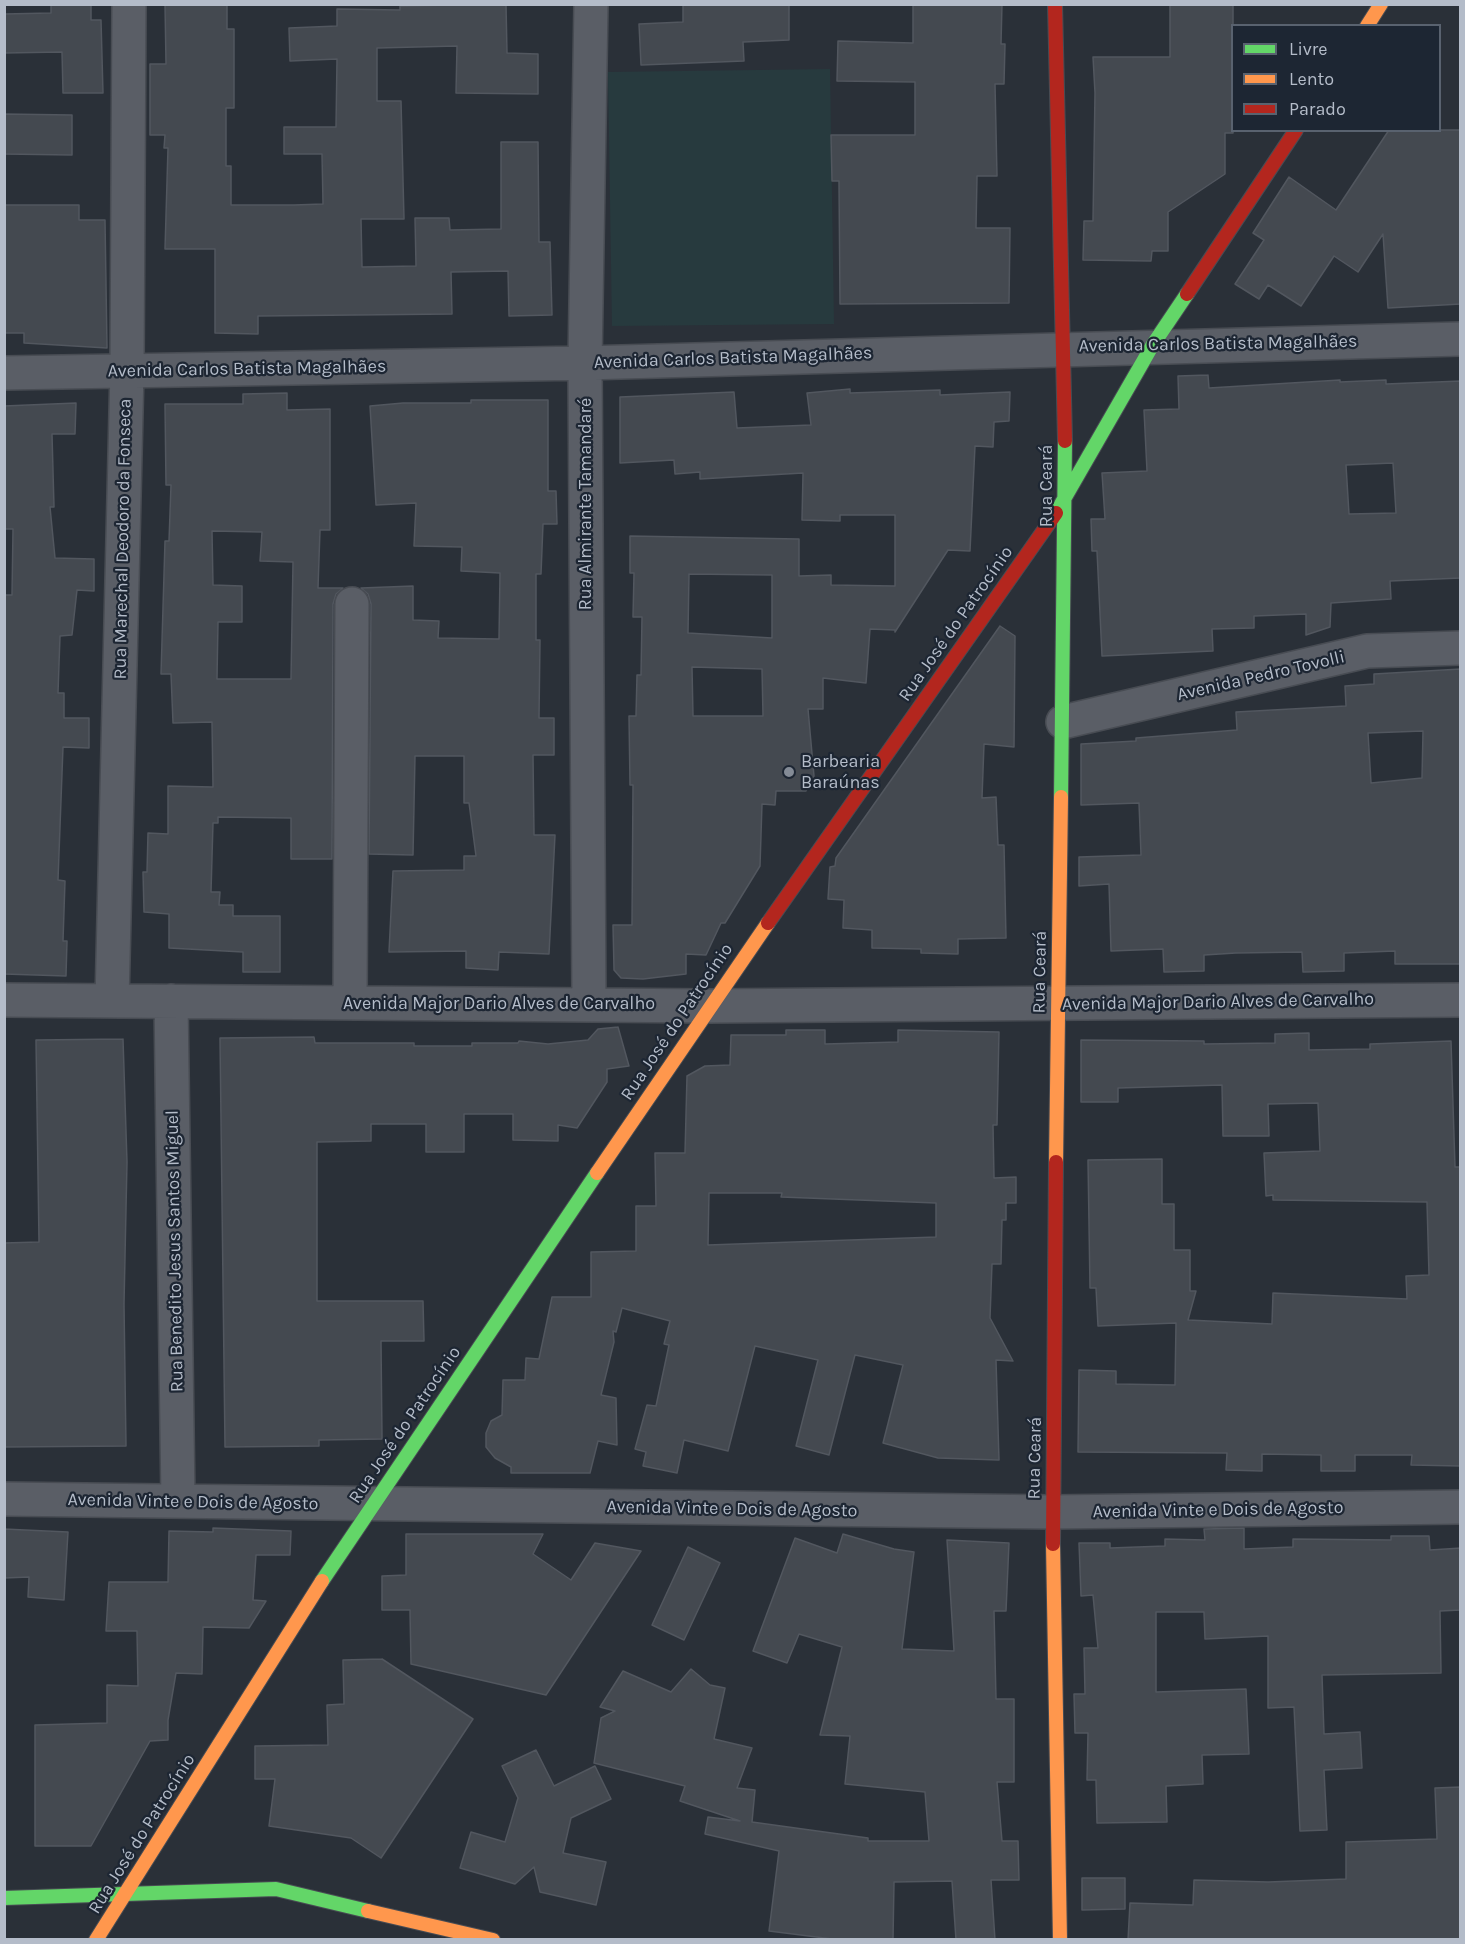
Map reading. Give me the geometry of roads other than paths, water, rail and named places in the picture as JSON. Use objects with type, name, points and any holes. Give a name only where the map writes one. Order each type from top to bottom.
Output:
[{"type":"street","name":"Rua Marechal Deodoro da Fonseca","points":[[112,1001],[127,370],[129,4]]},
{"type":"street","name":"Rua Almirante Tamandaré","points":[[589,1003],[585,363],[591,4]]},
{"type":"street","name":"Rua Ceará","points":[[1054,4],[1064,348],[1065,500],[1052,1512],[1060,1940]]},
{"type":"street","points":[[1368,24],[1381,4]]},
{"type":"street","name":"Rua José do Patrocínio","points":[[96,1940],[314,1593],[373,1505],[709,1006],[1065,500],[1152,346],[1295,132]]},
{"type":"street","name":"Avenida Carlos Batista Magalhães","points":[[4,373],[585,363],[1064,348],[1461,339]]},
{"type":"street","points":[[350,1002],[352,604]]},
{"type":"street","name":"Avenida Pedro Tovolli","points":[[1063,722],[1367,651],[1461,648]]},
{"type":"street","name":"Avenida Major Dario Alves de Carvalho","points":[[4,1000],[589,1003],[709,1006],[1461,1000]]},
{"type":"street","name":"Rua Benedito Jesus Santos Miguel","points":[[171,1001],[178,1500]]},
{"type":"street","name":"Avenida Vinte e Dois de Agosto","points":[[4,1499],[1052,1512],[1461,1507]]},
{"type":"street","points":[[4,1898],[125,1896],[276,1889],[494,1940]]},
{"type":"place","name":"Barbearia Baraúnas","points":[[789,772]]}]
